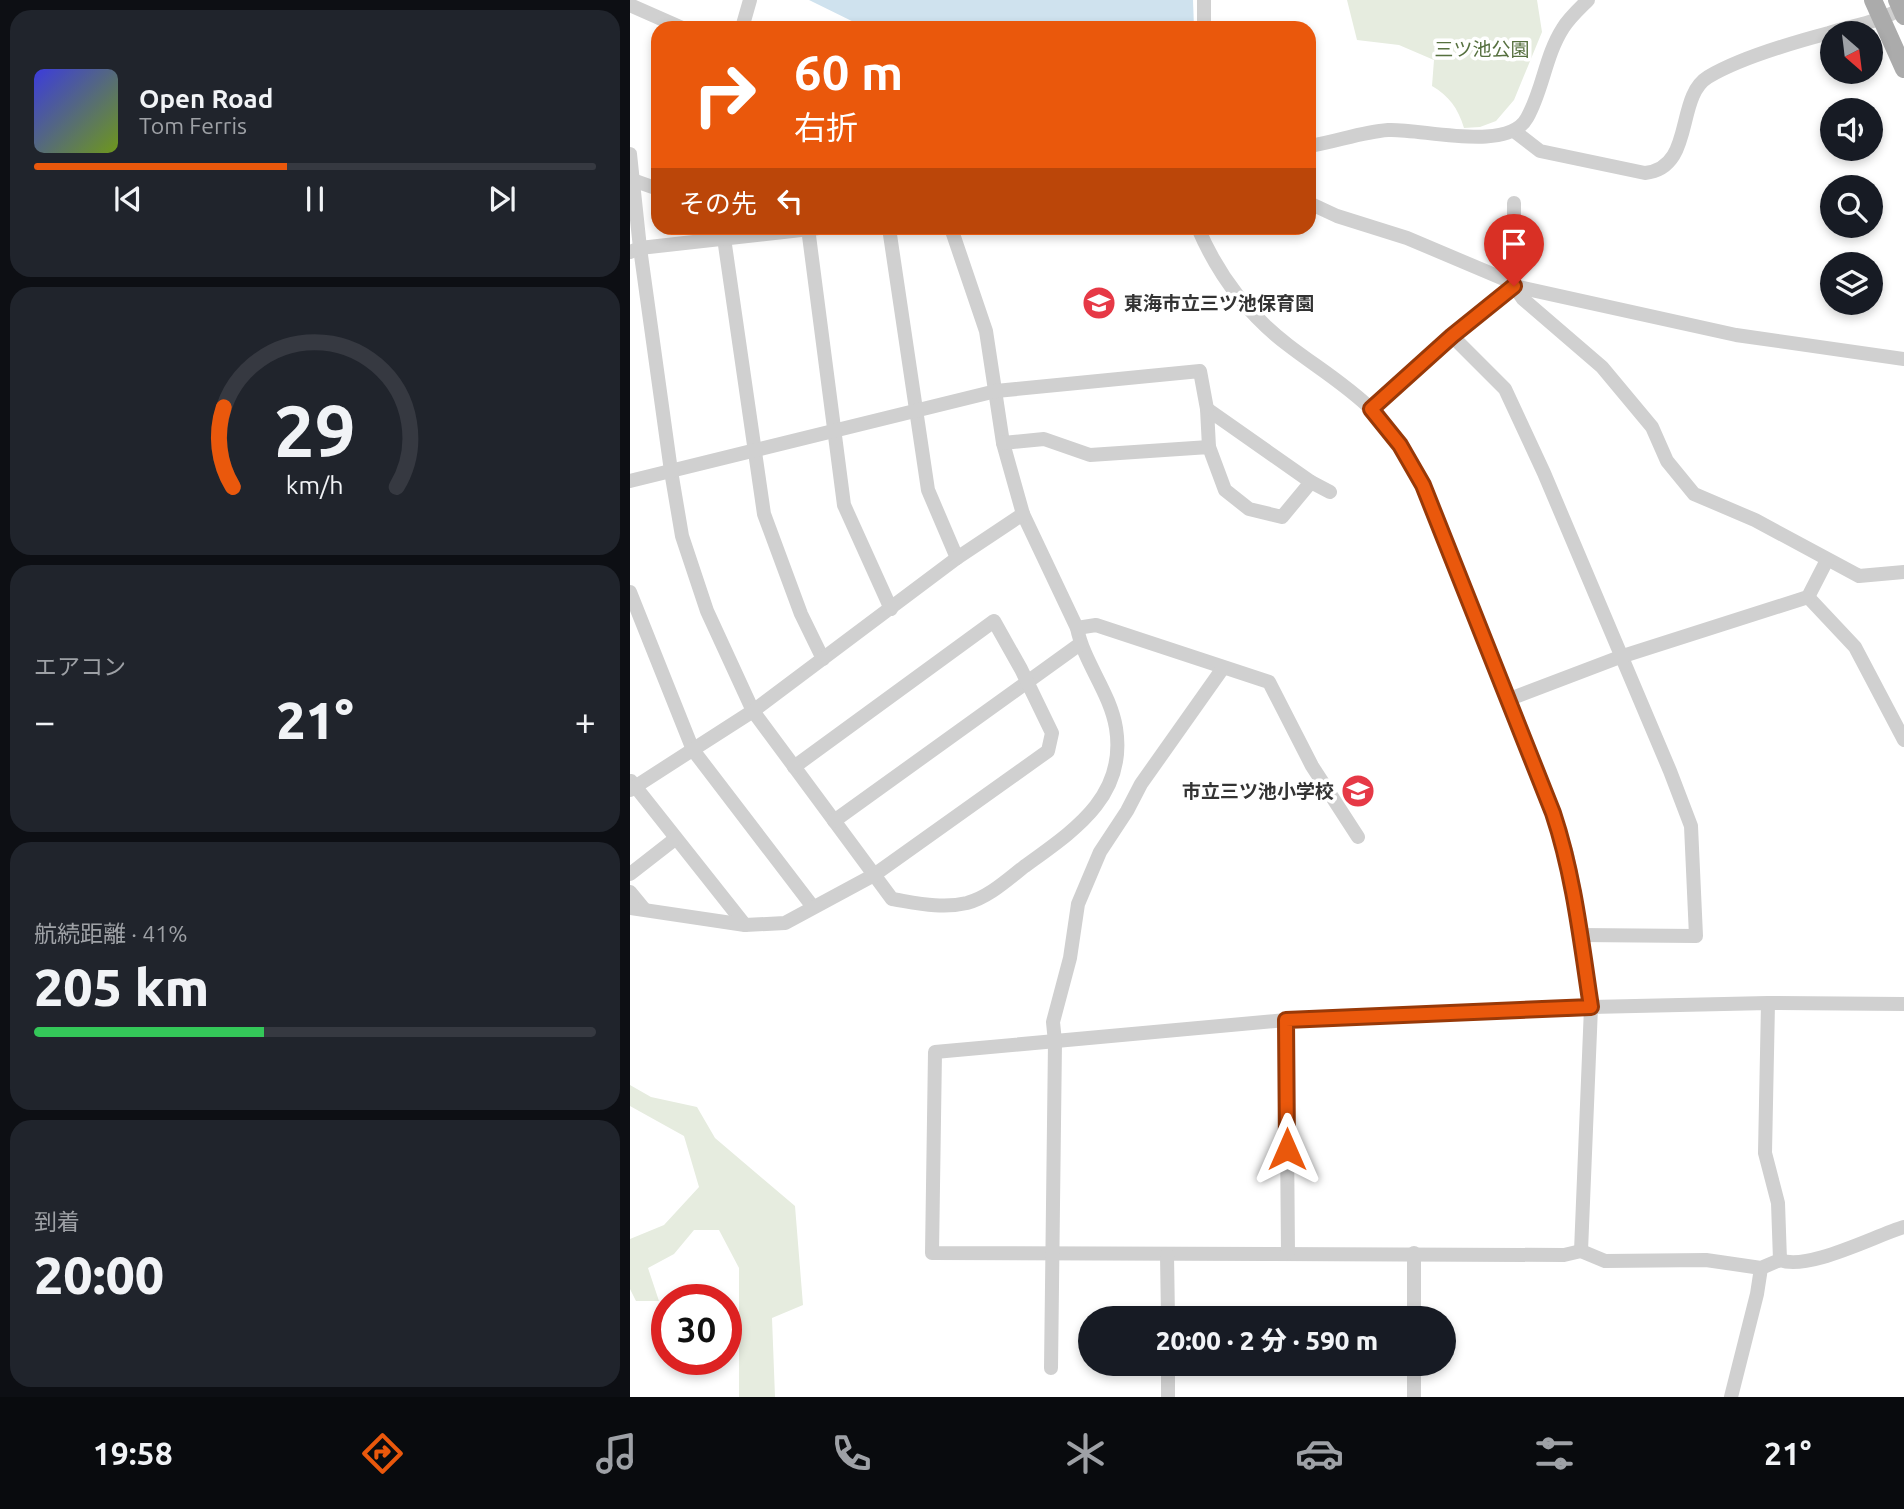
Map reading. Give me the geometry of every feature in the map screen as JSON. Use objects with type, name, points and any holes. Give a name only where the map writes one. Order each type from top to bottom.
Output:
[{"type":"main road","points":[[1873,0],[1904,69]]},
{"type":"street","points":[[744,21],[750,0]]},
{"type":"street","points":[[1204,0],[1204,21]]},
{"type":"street","points":[[1316,145],[1387,130],[1469,136],[1514,131],[1527,118],[1551,51],[1563,27],[1587,0]]},
{"type":"street","points":[[630,5],[666,21]]},
{"type":"street","points":[[1514,131],[1540,151],[1645,173],[1653,172],[1664,167],[1672,158],[1693,100],[1701,83],[1708,77],[1799,42],[1881,19],[1901,8]]},
{"type":"street","points":[[630,154],[635,250],[671,471],[682,536],[707,611],[753,711],[892,899],[942,906],[968,902],[992,891],[1089,816],[1101,800],[1115,767],[1116,727],[1080,644],[1077,628],[1023,514],[1003,443],[986,331],[953,235]]},
{"type":"street","points":[[631,179],[651,186]]},
{"type":"street","points":[[1514,203],[1514,286]]},
{"type":"street","points":[[1316,206],[1450,255],[1514,286],[1523,299],[1602,367],[1637,407],[1652,427],[1667,461],[1689,490],[1755,520],[1859,576],[1904,572]]},
{"type":"street","points":[[635,250],[751,235]]},
{"type":"street","points":[[815,235],[844,505],[891,609]]},
{"type":"street","points":[[890,235],[928,490],[957,558]]},
{"type":"street","points":[[1202,235],[1222,275],[1253,315],[1371,409],[1400,445],[1423,485],[1553,813],[1567,854],[1591,1007],[1581,1251]]},
{"type":"street","points":[[724,238],[764,514],[801,614],[824,659]]},
{"type":"street","points":[[1371,409],[1452,336],[1514,286]]},
{"type":"street","points":[[1514,286],[1726,333],[1904,359]]},
{"type":"street","points":[[1452,336],[1505,389],[1576,546],[1691,826],[1696,936],[1580,935]]},
{"type":"street","points":[[630,481],[996,391],[1200,371],[1207,410],[1209,447],[1225,489],[1249,509],[1282,517],[1311,482]]},
{"type":"street","points":[[1207,410],[1311,482],[1330,492]]},
{"type":"street","points":[[1003,443],[1044,439],[1090,455],[1209,447]]},
{"type":"street","points":[[745,925],[631,786],[753,711],[957,558],[1023,514]]},
{"type":"street","points":[[1507,699],[1620,657],[1808,597],[1827,560]]},
{"type":"street","points":[[630,592],[693,750],[813,907]]},
{"type":"street","points":[[1808,597],[1855,647],[1904,740]]},
{"type":"street","points":[[630,892],[637,908],[745,925],[785,923],[874,875],[1048,751],[1052,733],[994,621],[794,767]]},
{"type":"street","points":[[1077,628],[1097,625],[1269,682],[1312,766],[1358,837]]},
{"type":"street","points":[[834,821],[1080,644]]},
{"type":"street","points":[[1051,1368],[1055,1042],[1053,1022],[1070,958],[1078,904],[1100,852],[1141,784],[1223,668]]},
{"type":"street","points":[[630,874],[675,839]]},
{"type":"street","points":[[1768,1003],[1765,1153],[1778,1203],[1780,1260]]},
{"type":"street","points":[[1904,1004],[1768,1003],[1591,1007],[1286,1020],[935,1052],[932,1253],[1564,1255],[1581,1251],[1605,1261],[1706,1261],[1761,1268],[1780,1260],[1789,1264],[1822,1257],[1904,1227]]},
{"type":"street","points":[[1286,1020],[1288,1253]]},
{"type":"street","points":[[1414,1306],[1415,1253]]},
{"type":"street","points":[[1167,1255],[1168,1306]]},
{"type":"street","points":[[1731,1397],[1761,1268]]},
{"type":"street","points":[[1168,1376],[1168,1397]]},
{"type":"street","points":[[1414,1376],[1414,1397]]},
{"type":"green space","name":"三ツ池公園","points":[[1347,0],[1537,0],[1542,32],[1514,100],[1496,121],[1480,127],[1464,128],[1452,103],[1432,86],[1434,60],[1399,45],[1357,40]]},
{"type":"green space","points":[[630,1085],[651,1097],[697,1107],[715,1138],[795,1206],[803,1305],[772,1318],[775,1397],[739,1397],[739,1375],[742,1375],[742,1284],[739,1284],[739,1268],[719,1230],[694,1230],[674,1254],[648,1268],[653,1284],[651,1284],[651,1301],[636,1301],[630,1289],[630,1239],[664,1225],[699,1187],[684,1136],[630,1106]]},
{"type":"water","points":[[809,0],[1193,0],[1194,21],[852,21]]},
{"type":"place","name":"東海市立三ツ池保育園","points":[[1099,303]]},
{"type":"place","name":"市立三ツ池小学校","points":[[1358,791]]},
{"type":"route","points":[[1287,1149],[1286,1020],[1591,1007],[1575,894],[1567,854],[1553,813],[1423,485],[1400,445],[1371,409],[1452,336],[1514,286]]}]
